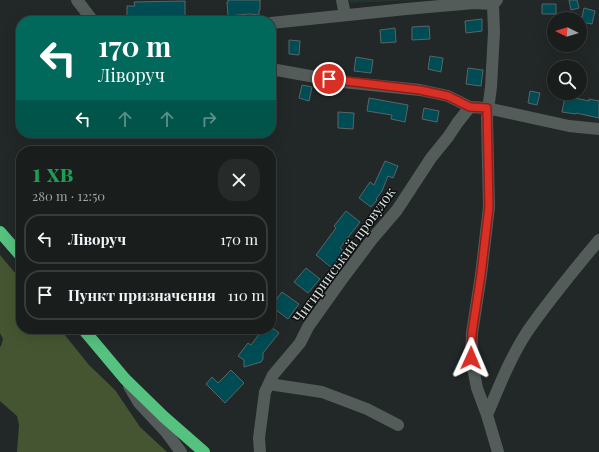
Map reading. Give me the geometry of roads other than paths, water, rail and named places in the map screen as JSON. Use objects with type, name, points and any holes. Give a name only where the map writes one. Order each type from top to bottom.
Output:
[{"type":"highway","points":[[0,232],[16,250]]},
{"type":"highway","points":[[87,334],[125,379],[164,417],[204,452]]},
{"type":"street","points":[[77,0],[89,16]]},
{"type":"street","points":[[342,0],[345,14]]},
{"type":"street","points":[[276,23],[324,18],[345,14],[495,2],[490,87],[487,108],[489,207],[472,333],[471,358],[477,388],[498,452]]},
{"type":"street","points":[[276,70],[344,82],[420,90],[448,96],[470,107],[487,108],[569,126],[599,129]]},
{"type":"street","name":"Чигиринський провулок","points":[[260,452],[259,438],[265,392],[273,376],[300,343],[308,327],[340,282],[373,238],[397,210],[431,158],[448,138],[470,107]]},
{"type":"street","points":[[487,415],[513,357],[527,333],[554,295],[599,240]]},
{"type":"street","points":[[125,379],[139,402],[166,432],[181,452]]},
{"type":"street","points":[[269,384],[322,392],[367,409],[398,425]]}]
